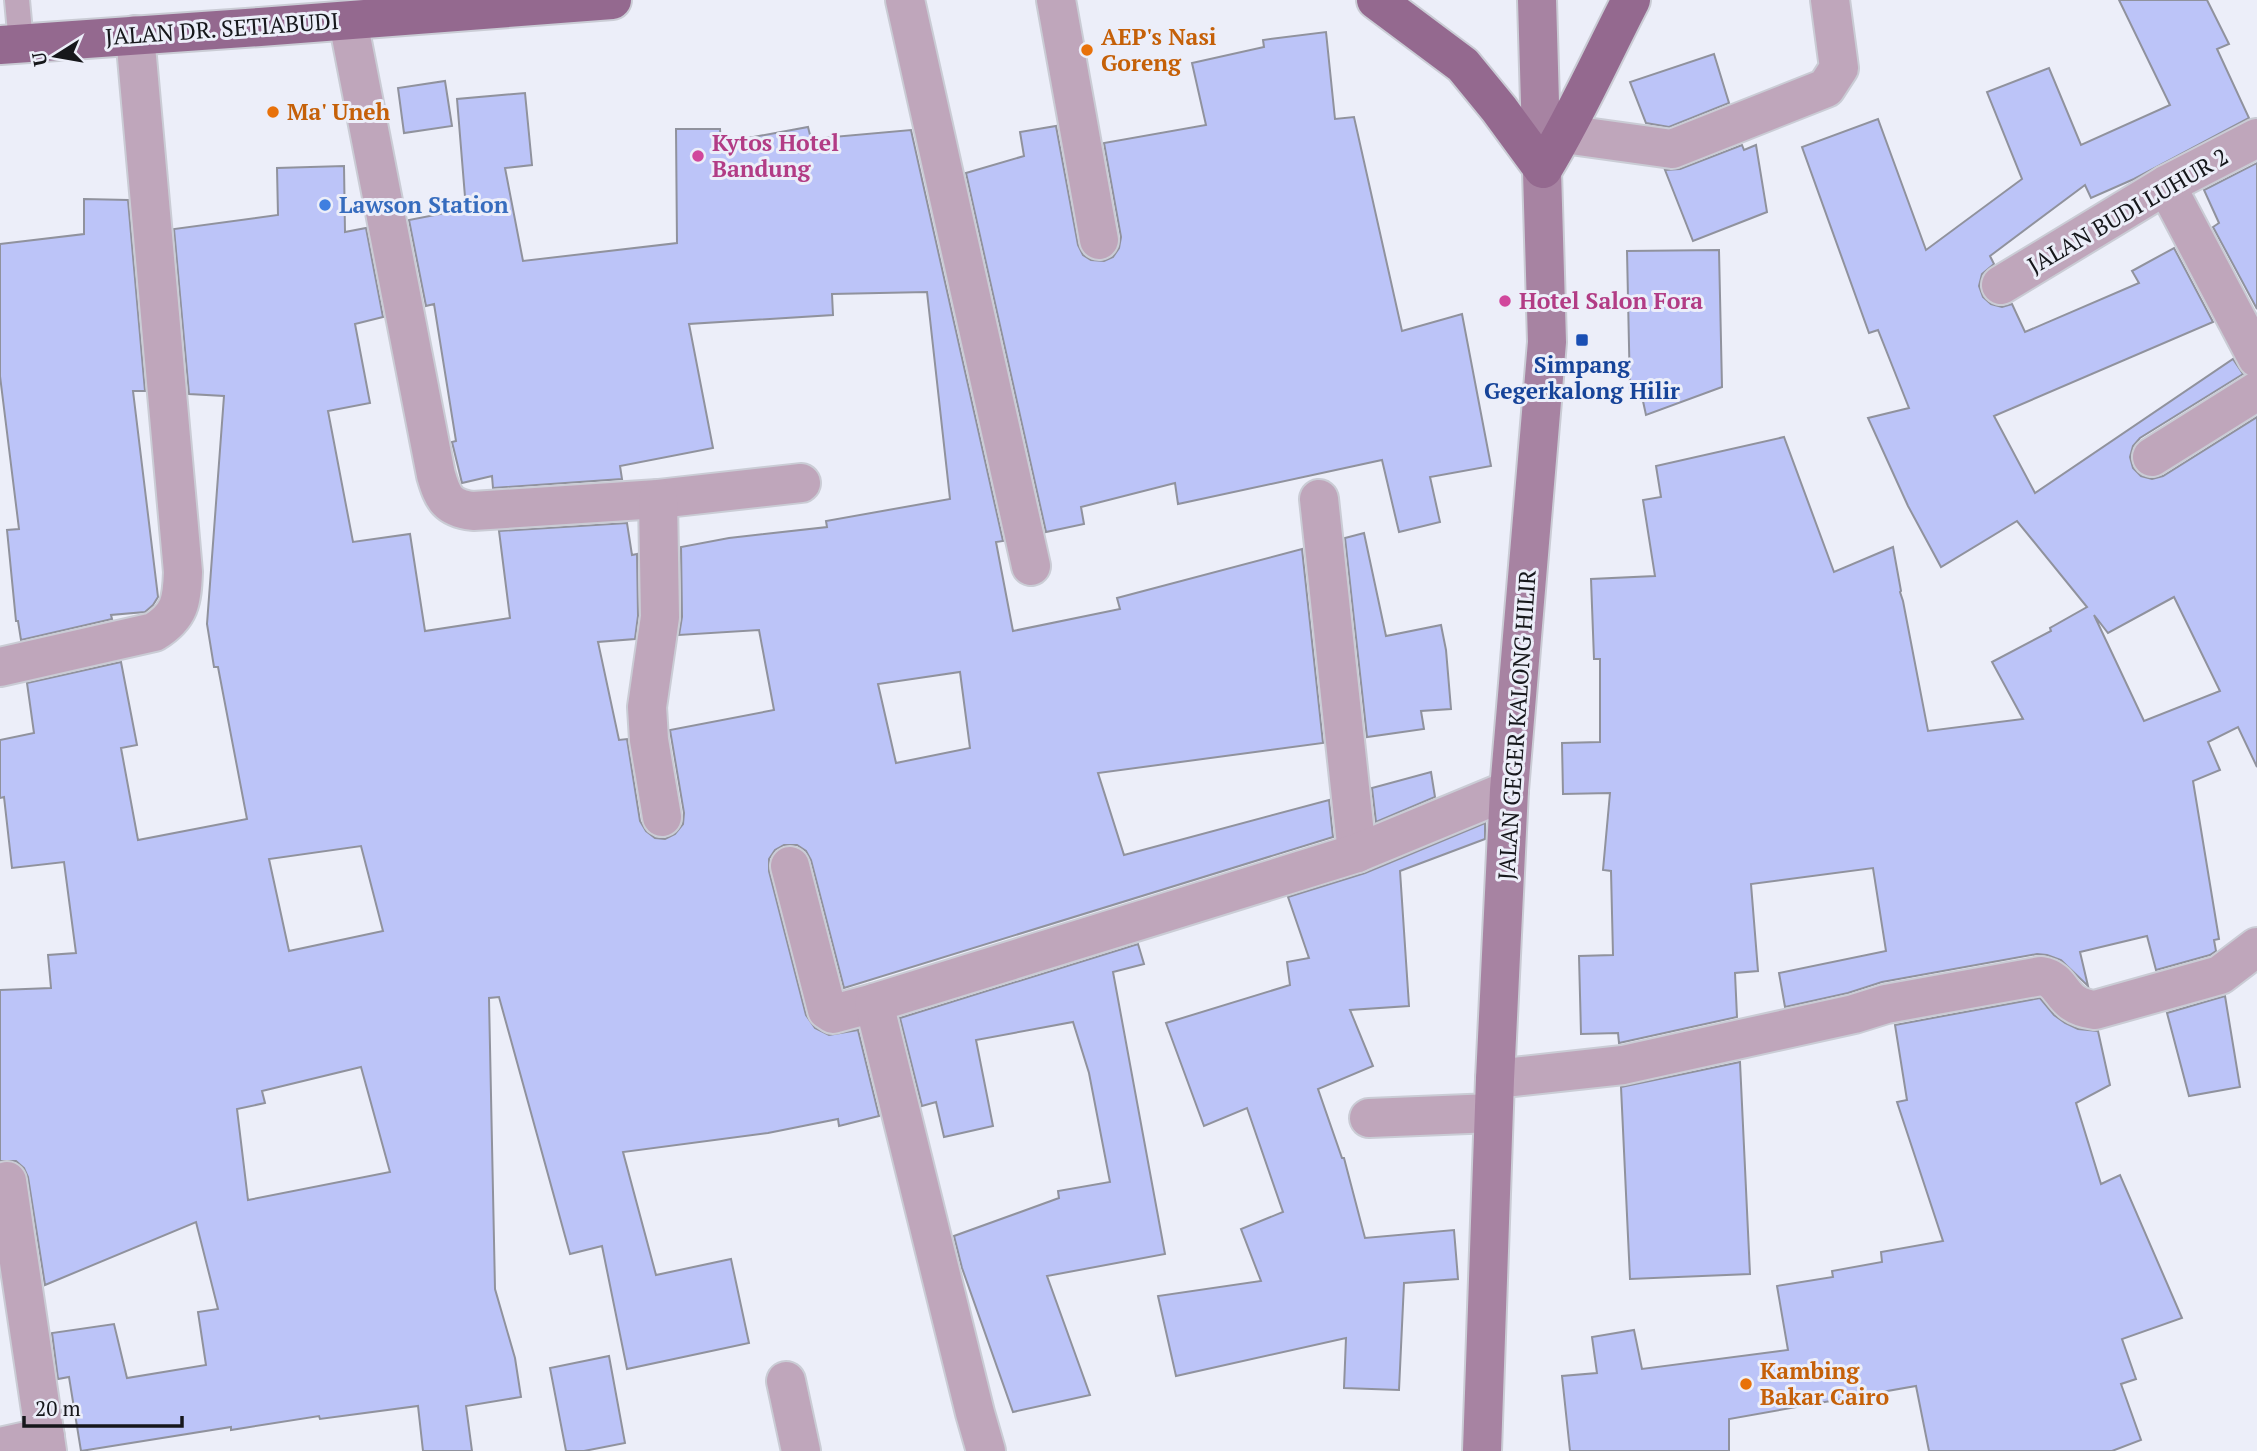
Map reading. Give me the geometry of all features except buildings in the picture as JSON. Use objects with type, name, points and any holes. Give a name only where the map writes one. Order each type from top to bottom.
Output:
[{"type":"main road","name":"JALAN DR. SETIABUDI","points":[[10,44],[612,0]]},
{"type":"main road","points":[[1376,0],[1463,65],[1499,108],[1543,169],[1564,134],[1631,0]]},
{"type":"main road","name":"JALAN GEGER KALONG HILIR","points":[[1482,1451],[1494,1096],[1509,790],[1548,342],[1536,0]]},
{"type":"street","points":[[905,0],[1031,566]]},
{"type":"street","points":[[1056,0],[1099,240]]},
{"type":"street","points":[[1564,134],[1672,149],[1826,88],[1839,68],[1830,0]]},
{"type":"street","points":[[348,21],[433,462],[440,490],[450,505],[473,511],[658,499],[801,483]]},
{"type":"street","points":[[0,667],[154,632],[168,623],[177,611],[182,593],[183,572],[135,35]]},
{"type":"street","name":"JALAN BUDI LUHUR 2","points":[[2001,285],[2166,185],[2257,138]]},
{"type":"street","points":[[2166,185],[2257,358]]},
{"type":"street","points":[[2152,457],[2257,391]]},
{"type":"street","points":[[658,499],[660,617],[646,707],[662,817]]},
{"type":"street","points":[[1319,499],[1357,853]]},
{"type":"street","points":[[790,866],[827,1010],[834,1014],[1357,853],[1509,790]]},
{"type":"street","points":[[1369,1118],[1494,1096],[1854,1014],[1886,1004],[2040,976],[2053,979],[2071,1003],[2083,1009],[2095,1010],[2220,975],[2257,947]]},
{"type":"street","points":[[874,1003],[971,1400],[986,1451]]},
{"type":"street","points":[[0,1447],[46,1444],[7,1181]]},
{"type":"street","points":[[786,1381],[801,1451]]},
{"type":"lane","points":[[10,44],[17,0]]},
{"type":"place","name":"AEP's Nasi Goreng","points":[[1087,50]]},
{"type":"place","name":"Ma' Uneh","points":[[273,112]]},
{"type":"place","name":"Kytos Hotel Bandung","points":[[698,156]]},
{"type":"place","name":"Lawson Station","points":[[325,205]]},
{"type":"place","name":"Hotel Salon Fora","points":[[1505,301]]},
{"type":"place","name":"Simpang Gegerkalong Hilir","points":[[1582,340]]},
{"type":"place","name":"Kambing Bakar Cairo","points":[[1746,1384]]}]
